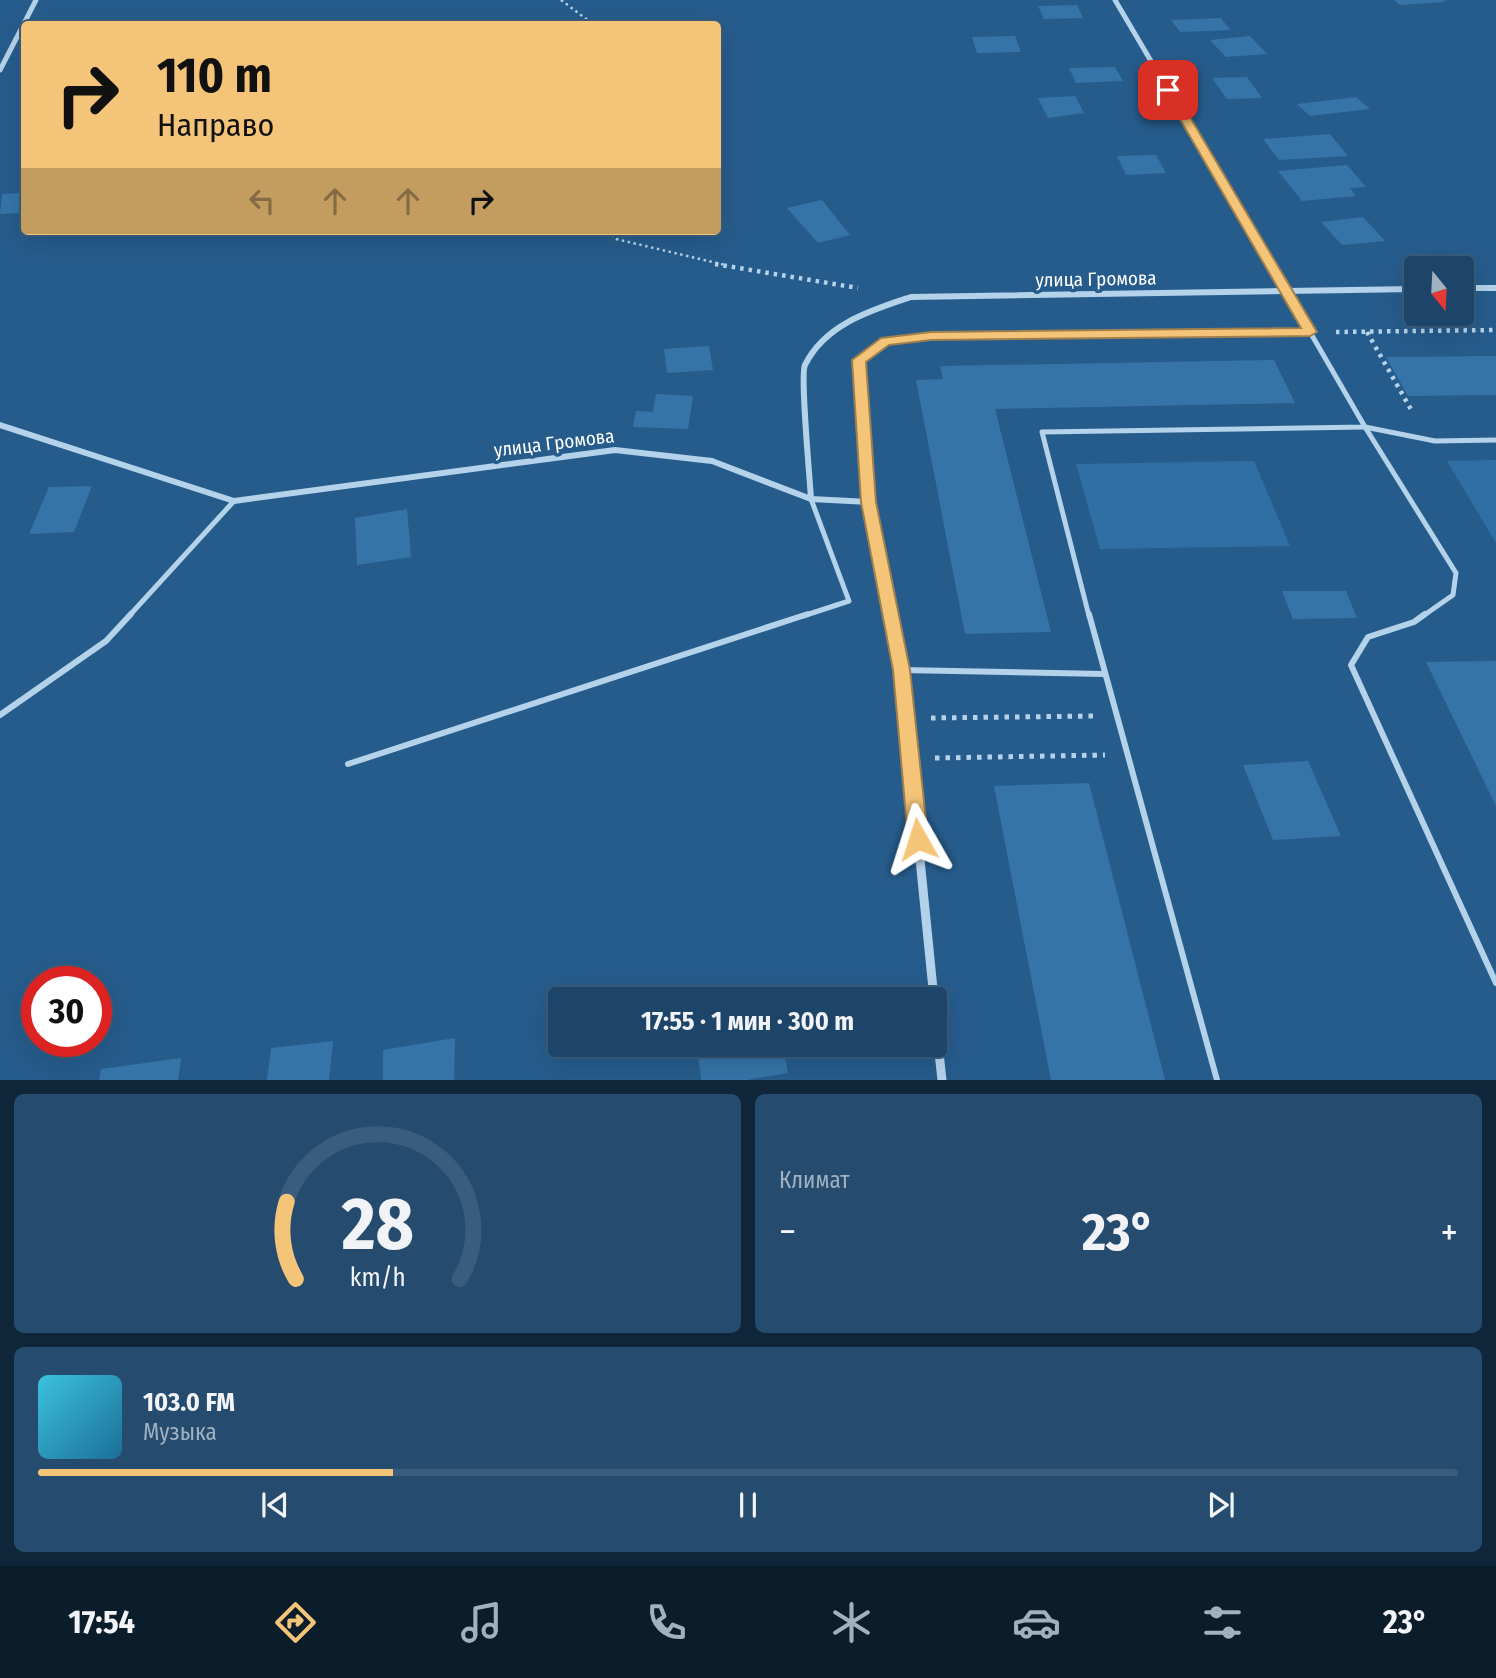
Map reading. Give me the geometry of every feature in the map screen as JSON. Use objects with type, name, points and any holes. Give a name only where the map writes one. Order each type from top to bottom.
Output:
[{"type":"street","points":[[25,21],[36,0]]},
{"type":"street","points":[[933,987],[901,670],[869,502],[859,360],[886,341],[931,336],[1310,332],[1115,0]]},
{"type":"street","points":[[0,70],[21,29]]},
{"type":"street","points":[[1474,288],[1496,288]]},
{"type":"street","name":"улица Громова","points":[[0,425],[234,501],[615,450],[712,461],[811,499],[803,367],[822,340],[861,314],[911,297],[1404,289]]},
{"type":"street","points":[[811,499],[869,502]]},
{"type":"street","points":[[939,1057],[942,1080]]},
{"type":"lane","points":[[1310,332],[1365,427],[1456,573],[1453,595],[1413,622],[1368,637],[1351,665],[1496,983]]},
{"type":"lane","points":[[1217,1080],[1115,715],[1042,432],[1365,427],[1435,441],[1496,440]]},
{"type":"lane","points":[[348,764],[849,601],[811,499]]},
{"type":"lane","points":[[0,715],[106,641],[234,501]]},
{"type":"lane","points":[[901,670],[1104,674]]},
{"type":"path","points":[[561,0],[589,21]]},
{"type":"path","points":[[612,235],[616,239],[711,263],[911,297]]},
{"type":"path","points":[[1310,332],[1496,330]]},
{"type":"path","points":[[1367,332],[1417,417]]},
{"type":"path","points":[[906,718],[1115,715]]},
{"type":"path","points":[[910,759],[1126,755]]},
{"type":"shaded area","points":[[1496,460],[1496,543],[1447,461]]},
{"type":"shaded area","points":[[1254,461],[1290,546],[1100,549],[1076,464]]},
{"type":"building","points":[[1394,0],[1444,0],[1445,2],[1400,5]]},
{"type":"building","points":[[1077,5],[1083,18],[1044,19],[1038,6]]},
{"type":"building","points":[[1221,18],[1230,30],[1180,32],[1171,20]]},
{"type":"building","points":[[1015,36],[1021,52],[977,53],[972,37]]},
{"type":"building","points":[[1250,36],[1267,54],[1226,57],[1210,40]]},
{"type":"building","points":[[1115,67],[1123,81],[1076,83],[1069,68]]},
{"type":"building","points":[[1247,77],[1262,98],[1227,99],[1212,78]]},
{"type":"building","points":[[1075,96],[1084,113],[1048,118],[1038,98]]},
{"type":"building","points":[[1356,97],[1370,109],[1310,116],[1297,104]]},
{"type":"building","points":[[1330,134],[1348,156],[1279,160],[1263,139]]},
{"type":"building","points":[[1156,155],[1166,173],[1126,175],[1117,156]]},
{"type":"building","points":[[1347,165],[1366,187],[1350,188],[1356,196],[1302,201],[1278,171]]},
{"type":"building","points":[[21,193],[21,213],[0,214],[2,194]]},
{"type":"building","points":[[822,200],[850,235],[818,243],[787,208]]},
{"type":"building","points":[[1363,217],[1385,241],[1342,245],[1321,222]]},
{"type":"building","points":[[709,346],[713,370],[667,373],[664,349]]},
{"type":"building","points":[[1496,356],[1496,395],[1408,396],[1386,357]]},
{"type":"building","points":[[1274,360],[1295,403],[995,409],[1051,632],[965,634],[916,380],[943,379],[940,366]]},
{"type":"building","points":[[656,394],[693,396],[688,429],[633,427],[636,411],[653,412]]},
{"type":"building","points":[[92,486],[74,532],[29,534],[49,487]]},
{"type":"building","points":[[407,509],[411,557],[357,565],[355,518]]},
{"type":"building","points":[[1282,591],[1346,591],[1357,618],[1293,619]]},
{"type":"building","points":[[1496,661],[1496,806],[1426,662]]},
{"type":"building","points":[[1308,761],[1341,836],[1273,840],[1243,765]]},
{"type":"building","points":[[1089,783],[1165,1080],[1051,1080],[994,786]]},
{"type":"building","points":[[455,1038],[454,1080],[383,1080],[383,1050]]},
{"type":"building","points":[[333,1041],[329,1080],[267,1080],[271,1048]]},
{"type":"building","points":[[698,1057],[785,1057],[788,1073],[747,1080],[701,1080]]},
{"type":"building","points":[[181,1058],[178,1080],[99,1080],[101,1069]]},
{"type":"route","points":[[918,839],[901,670],[869,502],[859,360],[886,341],[931,336],[1310,332],[1168,90]]}]
